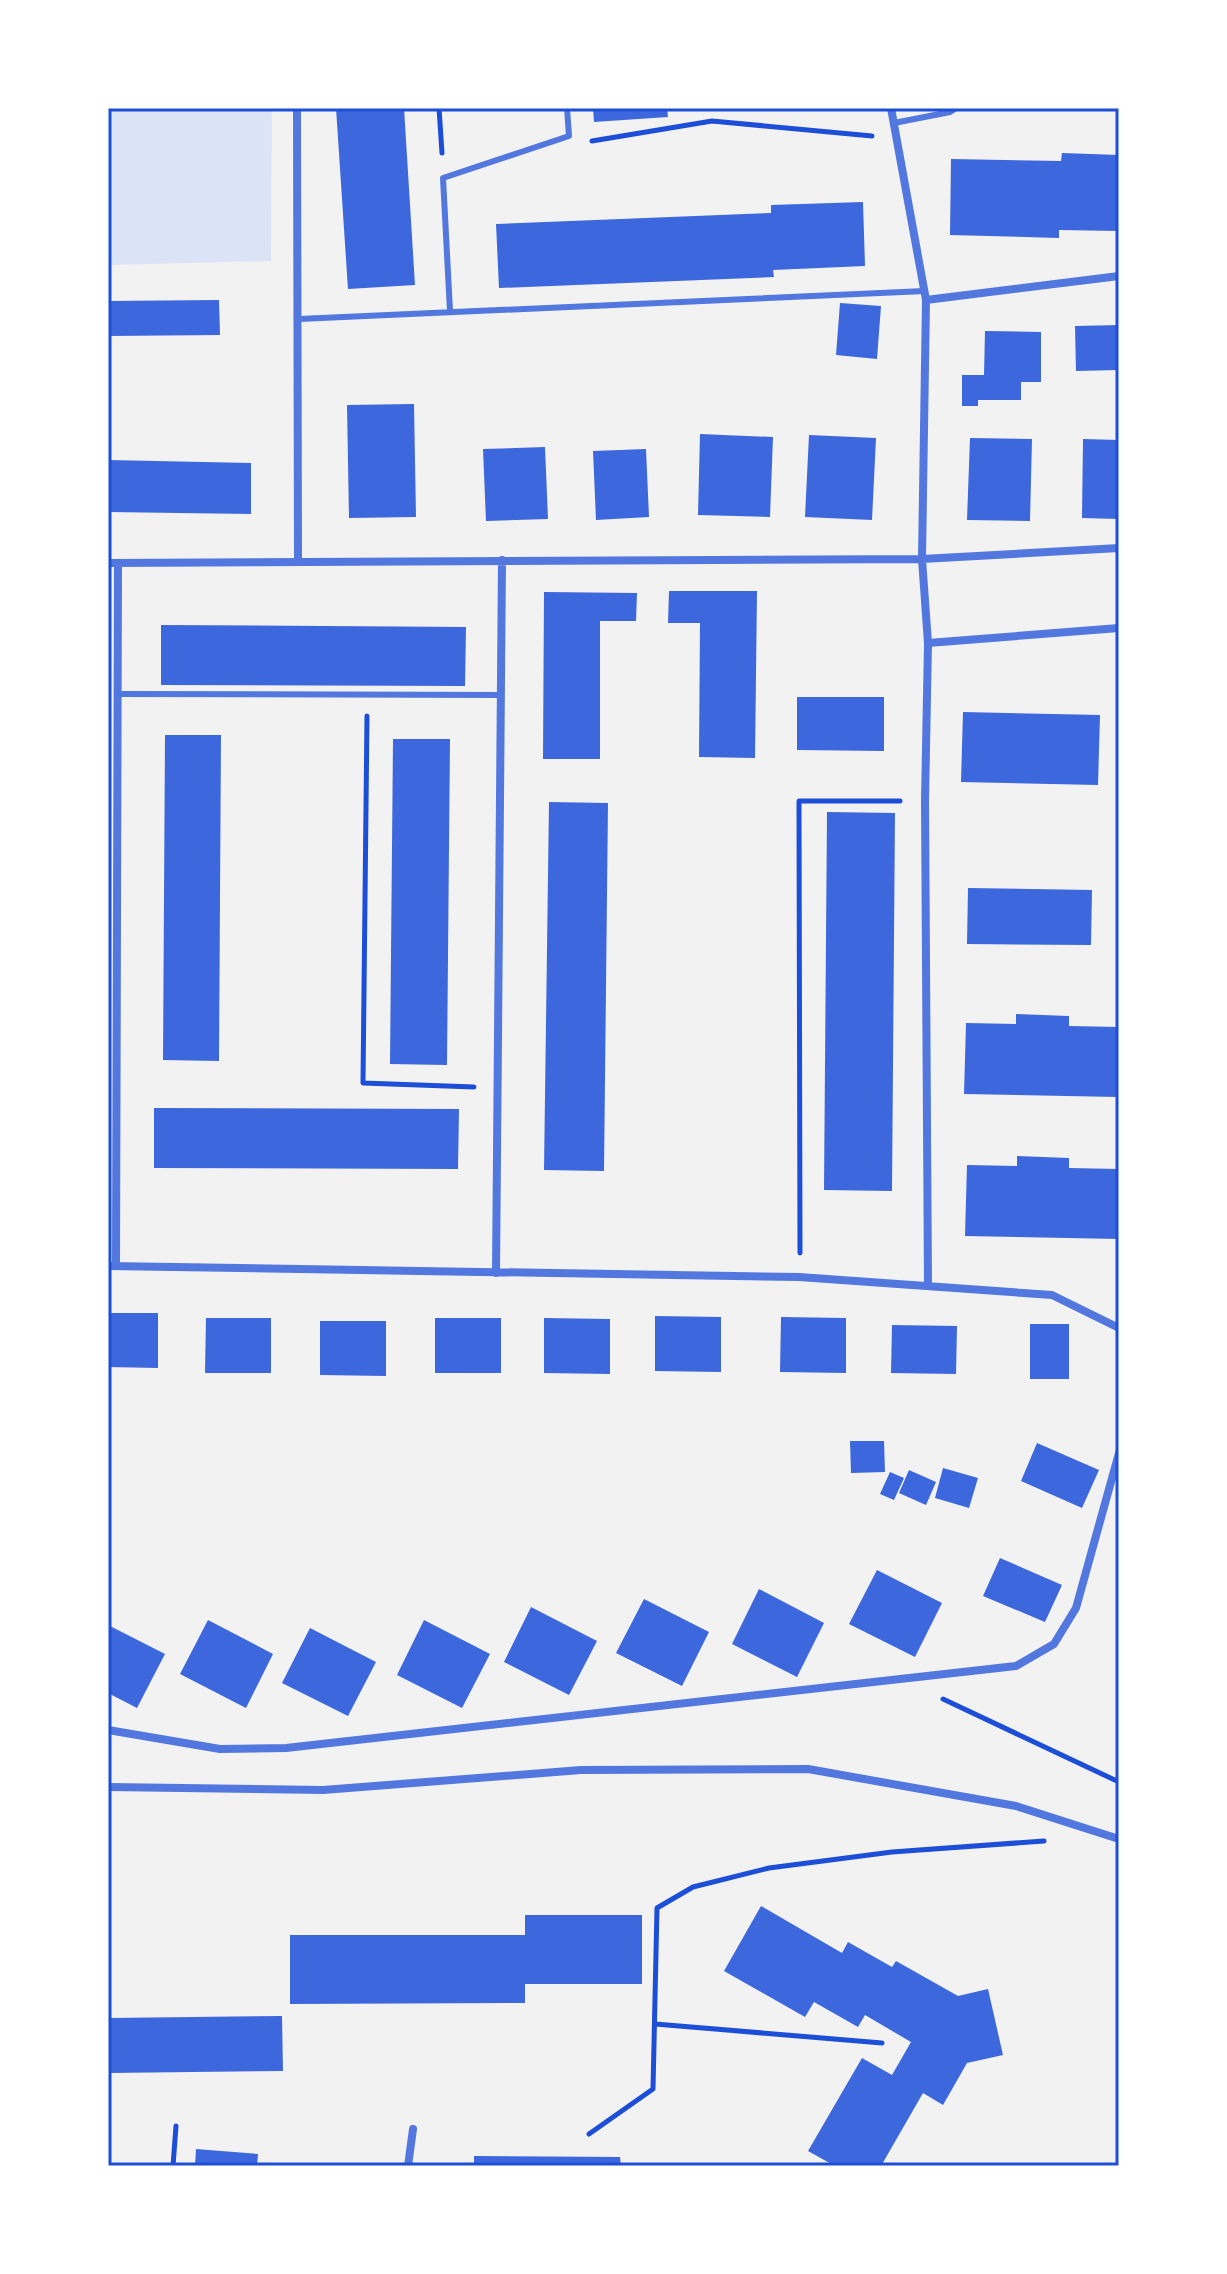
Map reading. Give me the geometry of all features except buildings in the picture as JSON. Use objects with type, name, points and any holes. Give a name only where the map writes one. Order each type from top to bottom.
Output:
[{"type":"street","points":[[297,108],[298,560]]},
{"type":"street","points":[[891,108],[926,296],[922,559],[928,643],[925,801],[928,1286]]},
{"type":"street","points":[[926,296],[1119,276]]},
{"type":"street","points":[[1119,548],[922,559],[113,563],[118,694],[112,1266],[799,1277],[1052,1295],[1119,1328]]},
{"type":"street","points":[[496,1273],[502,560]]},
{"type":"street","points":[[928,643],[1119,628]]},
{"type":"street","points":[[108,1730],[220,1749],[286,1748],[1016,1666],[1054,1644],[1076,1608],[1119,1453]]},
{"type":"street","points":[[108,1787],[323,1790],[581,1770],[808,1769],[1016,1806],[1119,1839]]},
{"type":"street","points":[[408,2166],[413,2129]]},
{"type":"lane","points":[[450,311],[443,178],[569,136],[567,108]]},
{"type":"lane","points":[[894,123],[950,112],[956,108]]},
{"type":"lane","points":[[299,319],[450,311],[926,296]]},
{"type":"lane","points":[[118,694],[501,695]]},
{"type":"path","points":[[439,108],[443,178]]},
{"type":"path","points":[[569,136],[582,143],[712,121],[897,138]]},
{"type":"path","points":[[367,695],[363,1083],[497,1088]]},
{"type":"path","points":[[799,1277],[799,801],[925,801]]},
{"type":"path","points":[[941,1698],[1119,1782]]},
{"type":"path","points":[[589,2134],[653,2089],[657,1908],[693,1887],[769,1868],[892,1852],[1034,1844],[1048,1840]]},
{"type":"path","points":[[655,2024],[882,2043]]},
{"type":"path","points":[[173,2166],[176,2126]]},
{"type":"shaded area","points":[[108,108],[272,108],[271,261],[108,265]]}]
